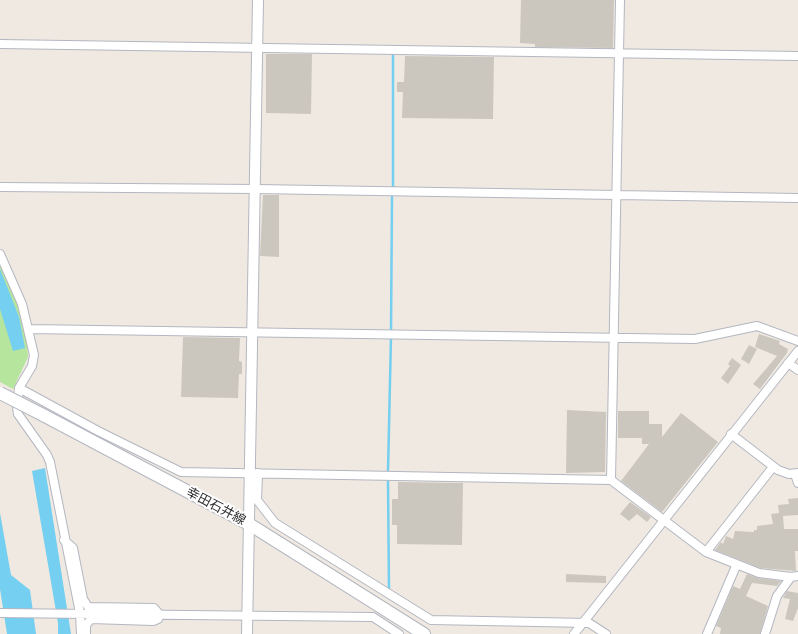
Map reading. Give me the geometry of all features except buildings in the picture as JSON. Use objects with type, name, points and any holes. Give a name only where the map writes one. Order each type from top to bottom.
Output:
[{"type":"main road","name":"幸田石井線","points":[[0,393],[249,524],[424,634]]},
{"type":"street","points":[[258,0],[253,332],[254,473],[257,500],[275,523],[431,620],[589,623],[606,634]]},
{"type":"street","points":[[611,480],[620,0]]},
{"type":"street","points":[[0,44],[798,56]]},
{"type":"street","points":[[0,187],[256,189],[798,198]]},
{"type":"street","points":[[0,254],[16,286],[29,329],[34,359],[32,366],[19,388],[17,407],[18,414],[47,455],[50,462],[64,540],[80,613],[81,634]]},
{"type":"street","points":[[29,329],[695,339],[757,326],[798,341]]},
{"type":"street","points":[[574,634],[798,351]]},
{"type":"street","points":[[788,363],[798,370]]},
{"type":"street","points":[[19,388],[98,431],[181,472],[611,480],[706,552],[736,566],[759,573],[795,576]]},
{"type":"street","points":[[731,434],[773,467],[783,472],[797,474],[798,483]]},
{"type":"street","points":[[706,552],[773,467]]},
{"type":"street","points":[[247,634],[249,524],[254,473]]},
{"type":"street","points":[[64,540],[72,548],[83,600],[88,607],[154,608],[160,615]]},
{"type":"street","points":[[707,634],[736,566]]},
{"type":"street","points":[[766,634],[777,596],[795,576]]},
{"type":"street","points":[[0,613],[80,613],[248,617],[373,617],[399,634]]},
{"type":"street","points":[[86,634],[86,624],[91,619],[153,621],[158,619],[160,615]]},
{"type":"green space","points":[[0,264],[18,304],[27,344],[28,357],[13,389],[0,382]]},
{"type":"water","points":[[0,269],[19,317],[25,348],[13,351],[0,309]]},
{"type":"water","points":[[45,468],[71,634],[58,634],[58,623],[32,471]]},
{"type":"water","points":[[0,513],[11,575],[30,590],[36,634],[7,634],[0,589]]},
{"type":"waterway","points":[[393,54],[393,186]]},
{"type":"waterway","points":[[391,330],[392,197]]},
{"type":"waterway","points":[[388,471],[391,337]]},
{"type":"waterway","points":[[388,481],[389,591]]}]
